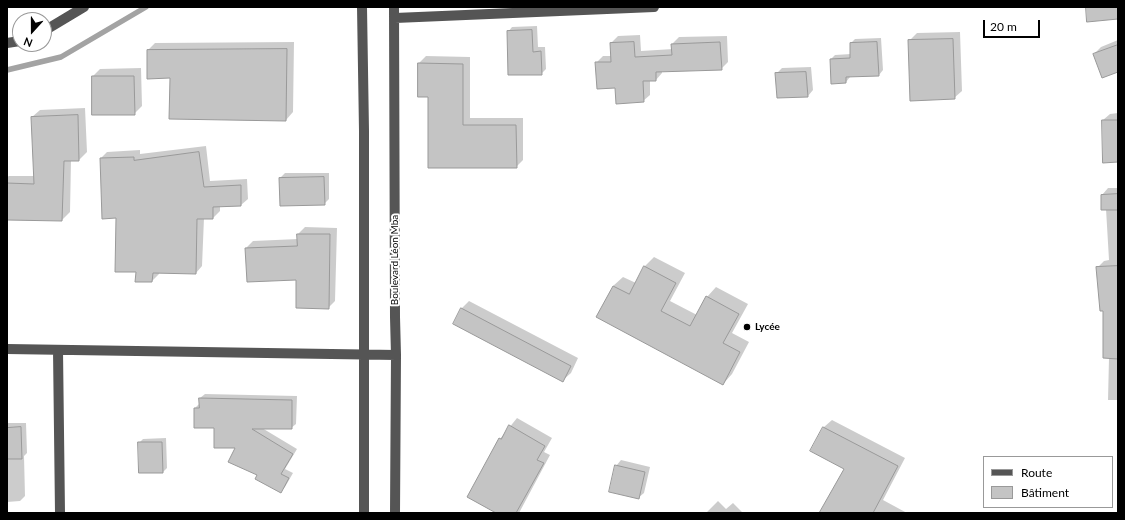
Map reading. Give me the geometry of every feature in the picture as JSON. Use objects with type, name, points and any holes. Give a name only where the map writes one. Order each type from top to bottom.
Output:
[{"type":"street","points":[[52,26],[84,7]]},
{"type":"street","points":[[362,7],[364,131],[364,513]]},
{"type":"street","name":"Boulevard Léon Mba","points":[[394,7],[396,355],[395,513]]},
{"type":"street","points":[[395,18],[654,7]]},
{"type":"street","points":[[7,349],[396,355]]},
{"type":"street","points":[[58,350],[60,513]]},
{"type":"building","points":[[1086,7],[1118,7],[1118,19],[1087,22]]},
{"type":"building","points":[[532,30],[533,52],[541,51],[542,75],[508,75],[507,31]]},
{"type":"building","points":[[953,39],[955,99],[910,101],[908,40]]},
{"type":"building","points":[[634,42],[635,57],[672,55],[671,44],[720,42],[722,70],[656,72],[656,81],[643,81],[644,102],[616,104],[615,88],[597,89],[595,62],[611,62],[610,43]]},
{"type":"building","points":[[877,42],[879,76],[846,77],[846,83],[831,84],[830,59],[850,58],[850,43]]},
{"type":"building","points":[[1118,45],[1118,72],[1102,78],[1093,54]]},
{"type":"building","points":[[287,49],[286,121],[169,119],[170,78],[147,79],[147,50]]},
{"type":"building","points":[[418,63],[463,64],[463,125],[516,125],[517,168],[428,168],[428,97],[418,97]]},
{"type":"building","points":[[806,72],[808,97],[777,98],[775,73]]},
{"type":"building","points":[[92,76],[134,76],[135,115],[92,115]]},
{"type":"building","points":[[78,115],[79,161],[64,161],[62,221],[7,220],[7,183],[34,184],[31,117]]},
{"type":"building","points":[[1102,120],[1118,120],[1118,162],[1103,163]]},
{"type":"building","points":[[199,152],[204,187],[241,185],[241,206],[213,207],[213,219],[197,219],[196,274],[153,273],[152,282],[135,282],[136,272],[115,272],[116,218],[102,219],[100,158],[134,157],[134,160]]},
{"type":"building","points":[[324,177],[325,205],[280,206],[279,178]]},
{"type":"building","points":[[1118,194],[1118,210],[1101,210],[1101,195]]},
{"type":"building","points":[[297,234],[330,234],[329,309],[296,308],[296,280],[247,282],[245,248],[297,246]]},
{"type":"building","points":[[644,266],[676,283],[661,311],[690,326],[706,296],[739,314],[723,343],[740,352],[723,385],[596,317],[613,286],[629,294]]},
{"type":"building","points":[[1118,266],[1118,359],[1103,358],[1103,311],[1100,311],[1096,267]]},
{"type":"building","points":[[461,308],[571,366],[563,382],[453,324]]},
{"type":"building","points":[[199,398],[292,400],[292,429],[252,429],[293,454],[281,474],[289,478],[281,493],[255,479],[257,475],[228,462],[235,448],[214,448],[214,428],[194,428],[194,408],[199,408]]},
{"type":"building","points":[[509,425],[545,446],[537,460],[544,463],[516,513],[496,513],[467,497],[499,438],[501,439]]},
{"type":"building","points":[[21,427],[22,459],[7,459],[7,428]]},
{"type":"building","points":[[823,427],[898,466],[873,513],[819,513],[844,469],[810,451]]},
{"type":"building","points":[[138,442],[162,442],[163,473],[139,473]]},
{"type":"building","points":[[615,465],[645,472],[639,499],[609,492]]},
{"type":"waterway","points":[[7,70],[61,57],[146,7]]},
{"type":"place","name":"Lycée","points":[[747,327]]}]
